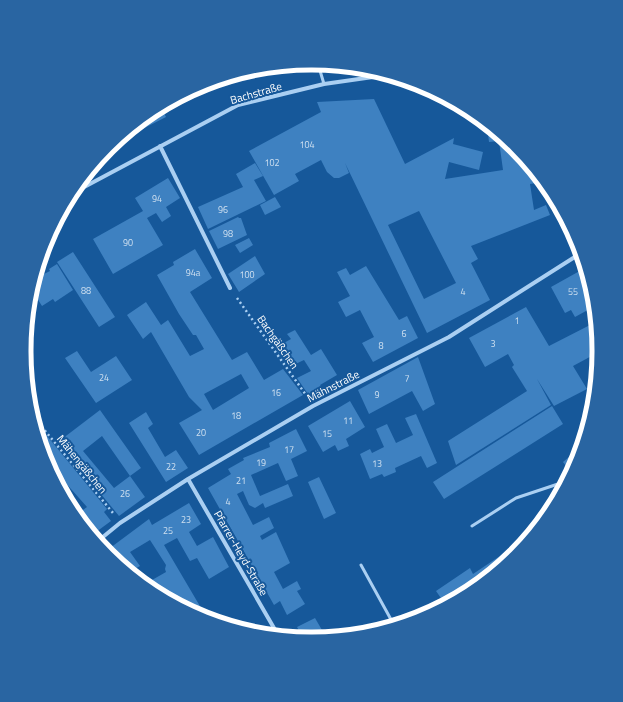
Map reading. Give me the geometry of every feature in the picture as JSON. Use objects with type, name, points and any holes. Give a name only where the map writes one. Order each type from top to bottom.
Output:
[{"type":"street","name":"Bachstraße","points":[[84,187],[238,105],[324,84],[372,77]]},
{"type":"street","points":[[160,146],[230,288]]},
{"type":"street","name":"Mähnstraße","points":[[102,537],[120,523],[188,479],[313,406],[449,337],[575,257]]},
{"type":"street","name":"Pfarrer-Heyd-Straße","points":[[188,479],[274,629]]},
{"type":"lane","points":[[320,70],[324,84]]},
{"type":"lane","points":[[472,526],[516,498],[558,483]]},
{"type":"lane","points":[[360,566],[391,620]]},
{"type":"path","name":"Bachgäßchen","points":[[230,288],[313,406]]},
{"type":"path","name":"Mähengäßchen","points":[[42,427],[120,523]]},
{"type":"building","points":[[374,99],[405,164],[454,138],[453,144],[483,152],[479,170],[449,162],[445,179],[503,170],[499,143],[522,166],[536,183],[530,184],[534,210],[546,205],[550,215],[471,246],[478,259],[471,263],[490,300],[427,333],[345,163],[349,173],[339,178],[334,178],[327,172],[321,160],[295,174],[299,181],[274,195],[249,151],[321,112],[317,102]],"holes":[[[419,211],[456,283],[424,299],[388,225]]]},
{"type":"building","points":[[164,113],[166,117],[136,132]]},
{"type":"building","points":[[488,133],[497,141],[489,142]]},
{"type":"building","points":[[255,163],[263,176],[254,180],[266,201],[208,229],[198,207],[243,187],[236,174]]},
{"type":"building","points":[[168,178],[180,198],[166,207],[171,216],[162,222],[156,213],[147,218],[163,245],[113,274],[93,239],[143,211],[135,198]]},
{"type":"building","points":[[275,197],[281,207],[265,215],[260,205]]},
{"type":"building","points":[[238,217],[241,218],[247,235],[218,249],[209,231]]},
{"type":"building","points":[[249,238],[253,245],[240,253],[235,245]]},
{"type":"building","points":[[195,249],[212,278],[190,292],[232,360],[247,352],[264,380],[283,369],[303,395],[199,455],[179,423],[202,410],[189,397],[151,332],[143,339],[127,315],[146,302],[161,325],[168,320],[190,356],[204,349],[196,335],[193,335],[179,314],[157,275],[174,265],[173,262]],"holes":[[[241,374],[249,388],[213,410],[204,394]]]},
{"type":"building","points":[[73,252],[115,317],[99,327],[57,262]]},
{"type":"building","points":[[255,256],[265,274],[239,292],[228,274]]},
{"type":"building","points":[[57,264],[73,290],[55,302],[53,299],[42,306],[36,296],[42,275],[50,271],[49,269]]},
{"type":"building","points":[[366,266],[399,320],[407,316],[418,338],[373,362],[362,343],[374,337],[360,310],[346,317],[338,302],[350,296],[337,272],[346,268],[350,275]]},
{"type":"building","points":[[580,271],[589,309],[575,317],[571,310],[565,313],[551,287]]},
{"type":"building","points":[[526,307],[549,346],[590,325],[592,356],[573,366],[587,389],[554,406],[537,379],[551,405],[456,465],[448,441],[527,391],[512,367],[514,365],[508,354],[485,367],[469,338]]},
{"type":"building","points":[[295,330],[311,355],[321,349],[337,375],[320,385],[323,390],[310,397],[297,378],[311,371],[304,360],[289,367],[275,348],[291,339],[287,334]]},
{"type":"building","points":[[77,351],[91,372],[116,356],[132,380],[96,403],[65,358]]},
{"type":"building","points":[[418,357],[435,404],[423,411],[412,391],[369,414],[358,390]]},
{"type":"building","points":[[350,401],[365,427],[346,439],[349,446],[338,451],[335,445],[323,452],[308,426]]},
{"type":"building","points":[[552,406],[563,424],[444,499],[433,482]]},
{"type":"building","points":[[100,410],[141,468],[130,476],[145,497],[119,516],[58,442]],"holes":[[[102,436],[130,476],[114,488],[83,451]]]},
{"type":"building","points":[[146,412],[153,424],[148,428],[165,457],[176,450],[188,468],[166,482],[129,423]]},
{"type":"building","points":[[416,414],[437,463],[427,468],[421,456],[395,468],[396,472],[384,477],[382,474],[370,479],[360,454],[370,449],[372,453],[384,447],[376,429],[387,424],[396,443],[413,435],[405,418]]},
{"type":"building","points":[[296,429],[307,451],[291,459],[298,476],[286,481],[278,463],[251,475],[260,496],[288,484],[293,496],[265,508],[263,503],[255,508],[249,505],[243,491],[237,494],[253,525],[269,517],[274,528],[260,536],[262,540],[276,532],[290,563],[274,572],[283,589],[297,581],[301,589],[297,591],[305,604],[287,615],[280,601],[274,605],[208,488],[231,474],[228,469],[244,460],[243,458],[270,447],[269,443]]},
{"type":"building","points":[[43,431],[107,509],[104,512],[111,521],[97,531],[81,511],[87,507],[62,479],[52,458]]},
{"type":"building","points":[[572,454],[567,467],[563,462]]},
{"type":"building","points":[[319,477],[336,513],[324,519],[308,482]]},
{"type":"building","points":[[189,503],[201,524],[189,532],[197,546],[213,537],[229,567],[209,579],[197,558],[190,561],[177,538],[164,545],[202,609],[187,603],[151,581],[166,572],[166,565],[150,540],[130,552],[140,566],[135,569],[111,547],[149,519],[152,525]]},
{"type":"building","points":[[509,550],[482,574],[442,600],[436,591],[470,568],[473,574]]},
{"type":"building","points":[[315,618],[323,631],[299,631],[297,627]]}]
